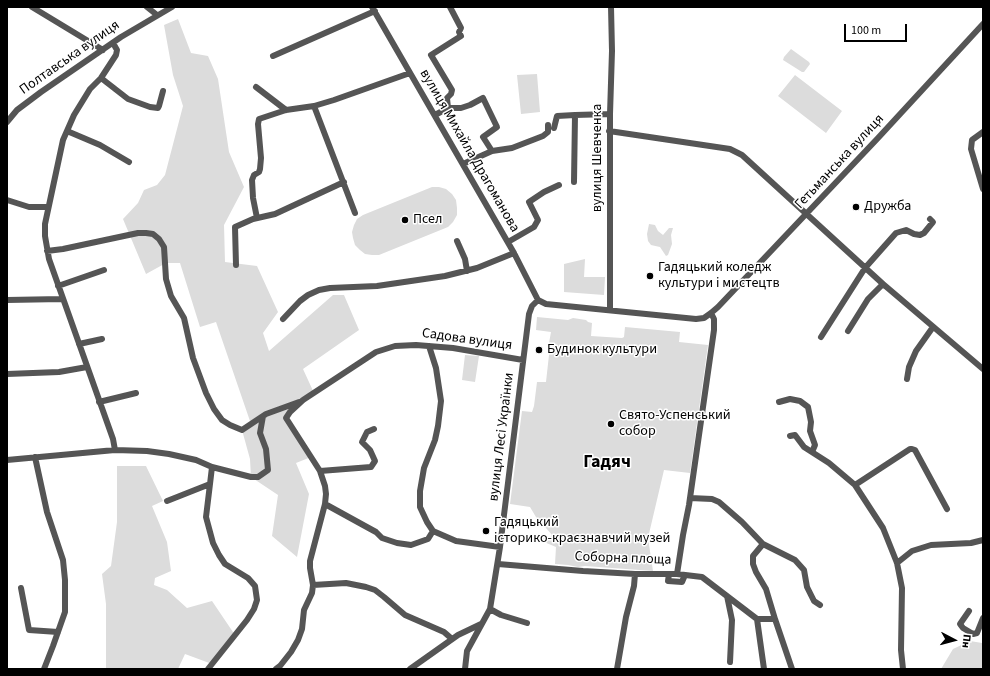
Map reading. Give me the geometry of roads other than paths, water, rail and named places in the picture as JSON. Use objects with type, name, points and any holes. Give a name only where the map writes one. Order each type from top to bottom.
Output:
[{"type":"street","points":[[147,7],[157,15]]},
{"type":"street","name":"Полтавська вулиця","points":[[7,122],[17,110],[41,92],[113,43],[172,7]]},
{"type":"street","points":[[448,108],[447,98],[451,94],[452,90],[431,55],[461,36],[459,32],[461,28],[450,7]]},
{"type":"street","name":"вулиця Шевченка","points":[[610,310],[609,131],[612,51],[611,7]]},
{"type":"street","points":[[34,8],[103,50]]},
{"type":"street","points":[[273,56],[374,9]]},
{"type":"street","name":"вулиця Михайла Драгоманова","points":[[374,9],[508,242],[538,300]]},
{"type":"street","name":"Гетьманська вулиця","points":[[711,313],[807,214],[982,28]]},
{"type":"street","points":[[113,43],[117,50],[116,55],[101,78],[90,89],[74,115],[63,140],[48,207],[44,236],[47,251],[62,299],[113,439],[115,450]]},
{"type":"street","points":[[258,218],[253,198],[252,180],[254,175],[260,172],[261,158],[258,120],[286,110],[314,106],[410,73]]},
{"type":"street","points":[[101,78],[128,99],[150,107],[158,108],[163,92]]},
{"type":"street","points":[[256,87],[286,110]]},
{"type":"street","points":[[435,115],[448,108],[461,108],[483,98],[497,127],[483,137],[492,151]]},
{"type":"street","points":[[314,106],[355,213]]},
{"type":"street","points":[[554,128],[557,116],[610,114]]},
{"type":"street","points":[[574,182],[575,115]]},
{"type":"street","points":[[464,164],[492,151],[512,148],[543,136],[548,132],[548,125]]},
{"type":"street","points":[[67,131],[100,146],[129,162]]},
{"type":"street","points":[[609,131],[730,149],[742,155],[883,284],[983,369]]},
{"type":"street","points":[[983,132],[972,140],[971,149],[983,189]]},
{"type":"street","points":[[236,265],[235,227],[258,218],[275,214],[344,182]]},
{"type":"street","points":[[508,242],[534,227],[538,220],[529,202],[544,192],[559,185]]},
{"type":"street","points":[[7,200],[29,207],[48,207]]},
{"type":"street","points":[[821,337],[865,268],[896,233],[906,230],[914,234],[924,233],[933,222],[930,218]]},
{"type":"street","name":"Садова вулиця","points":[[47,251],[63,249],[124,235],[142,233],[153,234],[159,239],[164,247],[166,279],[171,296],[187,324],[193,358],[206,393],[214,409],[222,420],[230,426],[242,430],[263,416],[303,400],[376,352],[395,346],[454,348],[523,360]]},
{"type":"street","points":[[458,241],[465,259],[467,270]]},
{"type":"street","points":[[283,319],[300,301],[319,290],[330,288],[377,286],[445,276],[477,268],[514,253]]},
{"type":"street","points":[[58,286],[104,270]]},
{"type":"street","points":[[848,331],[868,299],[883,284]]},
{"type":"street","points":[[7,300],[62,299]]},
{"type":"street","points":[[538,300],[546,304],[696,319],[704,318],[711,313]]},
{"type":"street","name":"вулиця Лесі Українки","points":[[465,669],[467,651],[490,609],[498,564],[529,314],[532,306],[538,300]]},
{"type":"street","name":"Соборна площа","points":[[498,564],[635,574],[677,574],[690,498],[714,330],[714,319],[711,313]]},
{"type":"street","points":[[907,379],[909,367],[916,351],[933,327]]},
{"type":"street","points":[[79,344],[102,339]]},
{"type":"street","points":[[429,346],[436,368],[441,401],[435,440],[424,468],[420,491],[420,507],[433,531],[456,541],[500,547]]},
{"type":"street","points":[[7,374],[59,372],[87,367]]},
{"type":"street","points":[[99,402],[136,393]]},
{"type":"street","points":[[779,402],[790,399],[800,401],[808,408],[811,422],[810,431],[815,445],[812,452]]},
{"type":"street","name":"Садова вулиця","points":[[303,400],[286,418],[320,471]]},
{"type":"street","points":[[7,460],[115,450],[147,452],[169,454],[196,460],[212,467],[251,477],[258,477],[268,470],[266,449],[260,433],[263,416]]},
{"type":"street","points":[[276,669],[291,652],[298,640],[302,629],[304,610],[312,593],[313,585],[310,561],[325,504],[325,486],[320,471],[371,467],[375,461],[370,450],[362,442],[367,432],[374,429]]},
{"type":"street","points":[[790,436],[795,435],[804,447],[830,464],[855,485],[883,528],[897,563],[902,588],[901,650],[903,669]]},
{"type":"street","points":[[855,485],[912,449],[915,450],[947,509]]},
{"type":"street","points":[[35,457],[47,512],[63,563],[65,580],[65,612],[44,669]]},
{"type":"street","points":[[208,669],[247,620],[254,609],[257,600],[255,586],[248,578],[225,564],[213,543],[206,517],[212,467]]},
{"type":"street","points":[[167,501],[210,484]]},
{"type":"street","points":[[690,498],[712,499],[719,502],[742,522],[763,544],[795,560],[804,570],[807,586],[814,601],[820,605]]},
{"type":"street","points":[[325,504],[365,526],[382,538],[397,543],[411,545],[428,539],[433,531]]},
{"type":"street","points":[[897,563],[912,551],[931,545],[971,543],[983,540]]},
{"type":"street","points":[[763,544],[753,556],[753,564],[766,589],[792,669]]},
{"type":"street","points":[[617,669],[626,617],[634,586],[635,574]]},
{"type":"street","points":[[669,574],[668,581],[682,582],[685,575]]},
{"type":"street","points":[[677,574],[702,577],[757,619],[775,619]]},
{"type":"street","points":[[313,585],[346,583],[375,590],[405,615],[444,632],[452,639]]},
{"type":"street","points":[[21,588],[29,630],[58,632]]},
{"type":"street","points":[[727,596],[732,620],[730,662]]},
{"type":"street","points":[[490,609],[501,615],[527,623]]},
{"type":"street","points":[[969,611],[960,624],[963,628],[973,634],[977,633],[983,618]]},
{"type":"street","points":[[757,619],[764,669]]},
{"type":"street","points":[[410,669],[452,639],[481,624]]},
{"type":"place","name":"Дружба","points":[[856,207]]},
{"type":"place","name":"Псел","points":[[405,220]]},
{"type":"place","name":"Гадяцький коледж культури і мистецтв","points":[[650,276]]},
{"type":"place","name":"Будинок культури","points":[[539,350]]},
{"type":"place","name":"Свято-Успенський собор","points":[[611,424]]},
{"type":"place","name":"Гадяцький історико-краєзнавчий музей","points":[[486,531]]},
{"type":"district","name":"Гадяч","points":[[607,463]]}]
